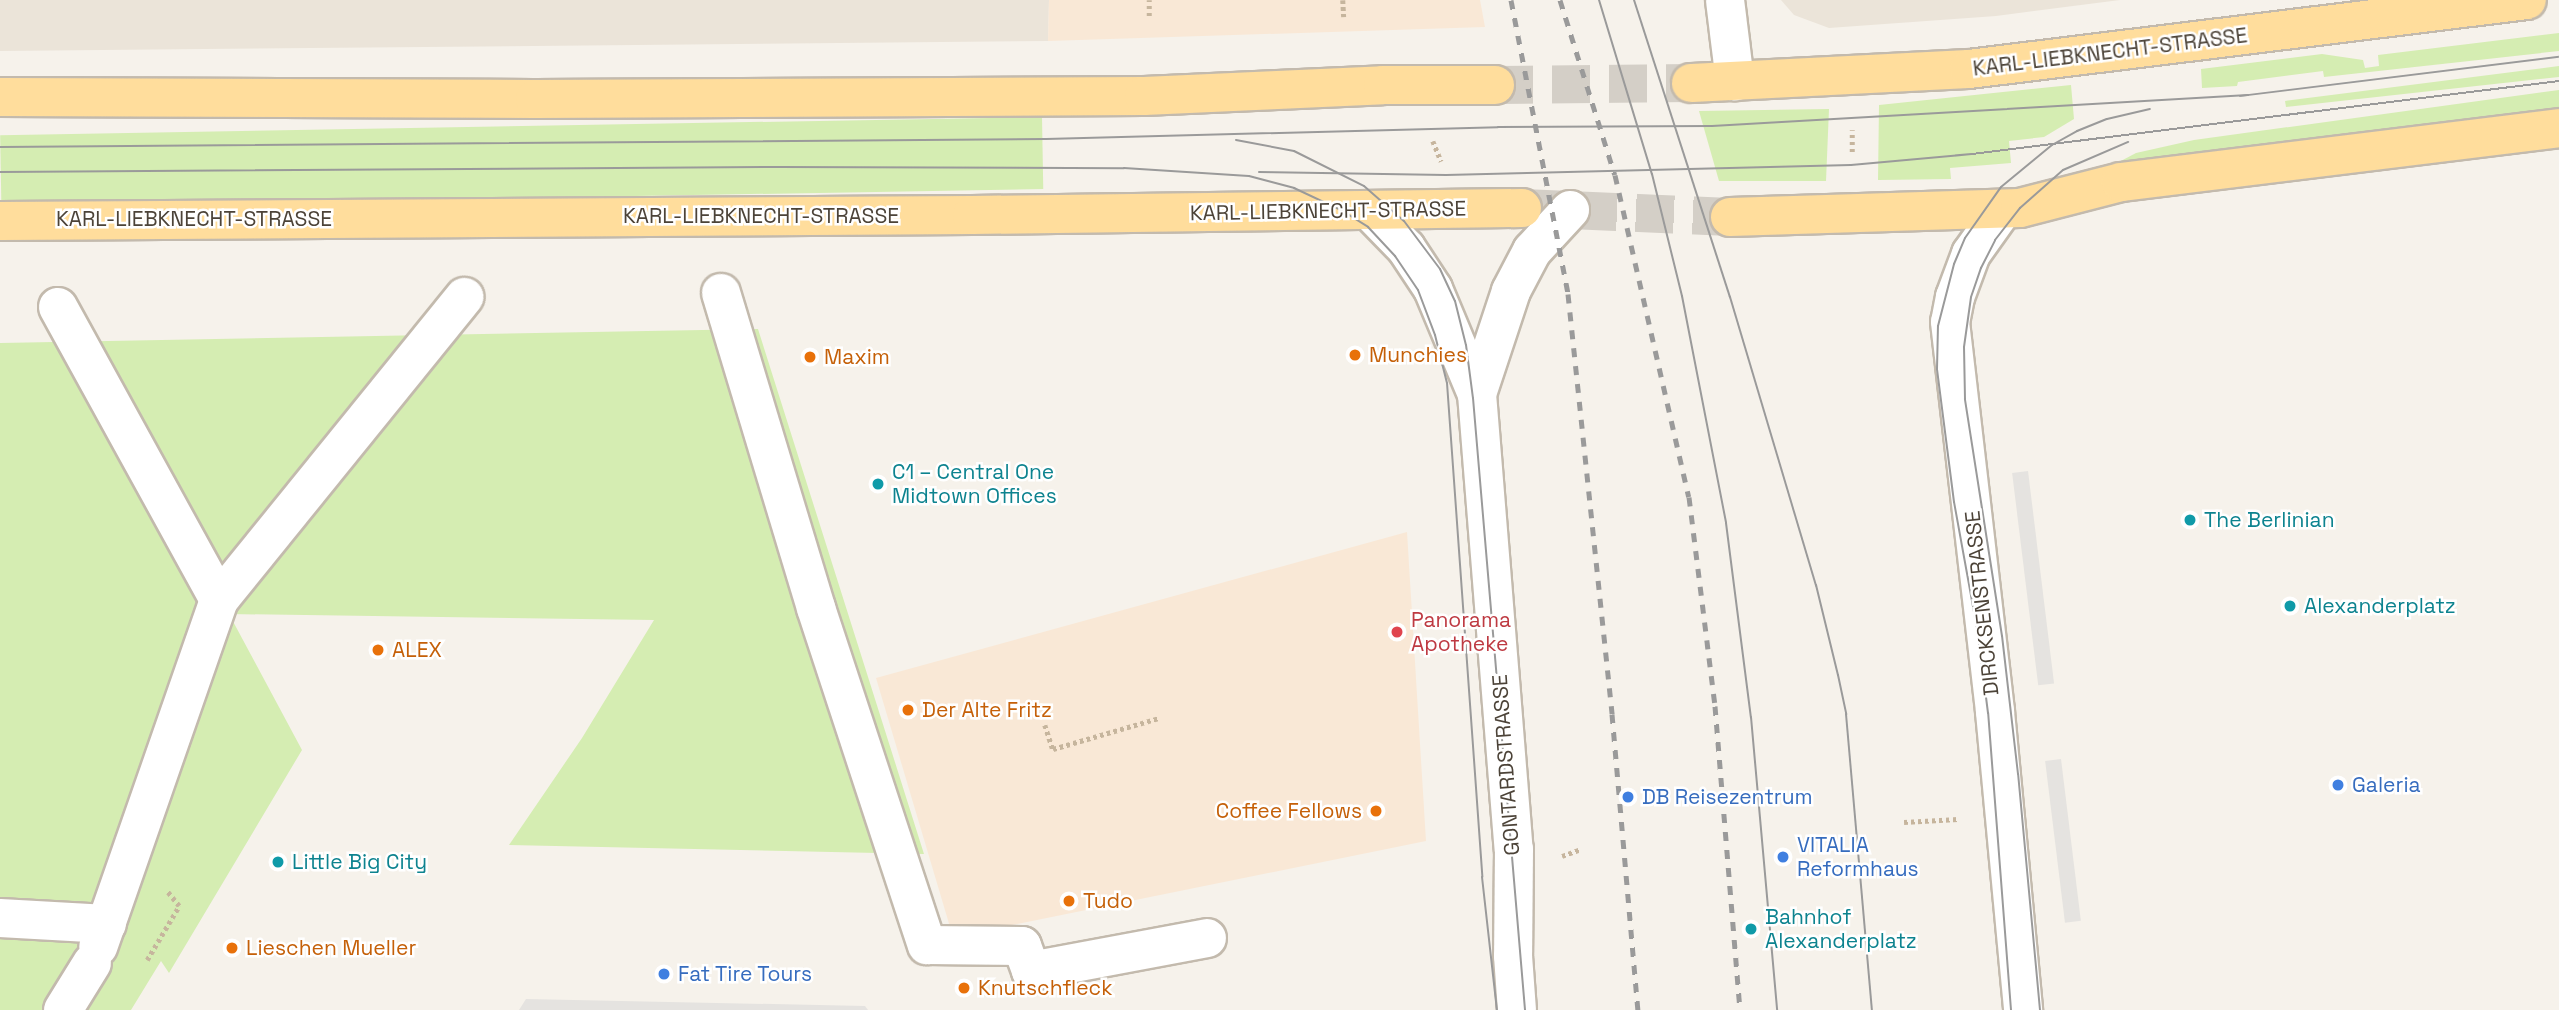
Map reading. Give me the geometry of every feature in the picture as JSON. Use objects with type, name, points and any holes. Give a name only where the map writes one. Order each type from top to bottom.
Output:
[{"type":"main road","name":"KARL-LIEBKNECHT-STRASSE","points":[[1691,83],[1969,69],[2527,0]]},
{"type":"main road","points":[[0,97],[549,99],[1144,96],[1383,85],[1495,85]]},
{"type":"main road","points":[[1730,217],[2020,208],[2121,182],[2559,128]]},
{"type":"main road","name":"KARL-LIEBKNECHT-STRASSE","points":[[0,220],[1522,208]]},
{"type":"street","points":[[1725,0],[1735,81]]},
{"type":"street","name":"DIRCKSENSTRASSE","points":[[2003,209],[1971,254],[1955,297],[1950,322],[1995,712],[2023,1010]]},
{"type":"street","name":"GONTARDSTRASSE","points":[[1369,210],[1406,248],[1433,289],[1477,394],[1514,849],[1513,956],[1517,1010]]},
{"type":"street","name":"GONTARDSTRASSE","points":[[1477,394],[1516,281],[1532,251],[1570,210]]},
{"type":"street","points":[[722,293],[816,608],[927,945],[1022,946],[1031,971],[1207,938]]},
{"type":"street","points":[[63,1010],[99,945],[219,600],[464,297]]},
{"type":"street","points":[[58,307],[219,600]]},
{"type":"street","points":[[0,918],[99,945]]},
{"type":"path","points":[[1149,0],[1149,16]]},
{"type":"path","points":[[1343,0],[1345,17]]},
{"type":"path","points":[[1852,130],[1852,152]]},
{"type":"path","points":[[1433,141],[1441,162]]},
{"type":"path","points":[[1045,724],[1053,749],[1159,718]]},
{"type":"path","points":[[144,963],[179,906]]},
{"type":"shaded area","points":[[0,0],[1049,0],[1048,41],[0,51]]},
{"type":"shaded area","points":[[1049,0],[1480,0],[1485,27],[1048,41]]},
{"type":"shaded area","points":[[1781,0],[2120,0],[1996,16],[1829,28],[1794,15]]},
{"type":"shaded area","points":[[2028,471],[2054,683],[2038,685],[2012,473]]},
{"type":"shaded area","points":[[1407,532],[1426,841],[953,937],[876,678]]},
{"type":"shaded area","points":[[2061,759],[2081,921],[2065,923],[2045,761]]},
{"type":"shaded area","points":[[526,999],[865,1006],[868,1010],[519,1010]]},
{"type":"green space","points":[[2559,33],[2559,51],[2324,77],[2323,71],[2238,82],[2237,86],[2202,88],[2201,69],[2322,54],[2363,60],[2365,68],[2379,66],[2378,55]]},
{"type":"green space","points":[[2559,66],[2559,77],[2286,107],[2285,101]]},
{"type":"green space","points":[[2071,85],[2074,119],[2044,137],[2009,141],[2011,163],[1950,168],[1951,179],[1878,180],[1879,105]]},
{"type":"green space","points":[[2559,90],[2559,109],[2100,172],[2136,153],[2194,140]]},
{"type":"green space","points":[[1829,109],[1826,181],[1719,181],[1699,111]]},
{"type":"green space","points":[[1042,117],[1043,189],[1,207],[0,135]]},
{"type":"green space","points":[[758,329],[924,854],[509,845],[582,738],[654,620],[229,614],[302,750],[169,973],[161,961],[131,1010],[0,1010],[0,343]]},
{"type":"tunnel","points":[[1495,85],[1691,83]]},
{"type":"tunnel","points":[[1522,208],[1730,217]]},
{"type":"tram line","points":[[1599,0],[1652,174],[1682,296],[1726,523],[1751,717],[1777,1010]]},
{"type":"tram line","points":[[1634,0],[1730,297],[1816,585],[1838,675],[1846,714],[1872,1010]]},
{"type":"tram line","points":[[2240,96],[2559,57]]},
{"type":"tram line","points":[[1259,172],[1446,175],[1851,165],[1972,154],[2559,81]]},
{"type":"tram line","points":[[0,147],[1046,139],[1498,127],[1712,126],[2248,95]]},
{"type":"tram line","points":[[2011,1010],[1988,713],[1978,634],[1954,502],[1937,369],[1938,326],[1954,264],[1965,238],[2001,187],[2052,145],[2077,131],[2107,119],[2150,109]]},
{"type":"tram line","points":[[1236,140],[1294,151],[1364,186],[1404,221],[1440,269],[1455,301],[1466,345],[1473,398],[1525,1010]]},
{"type":"tram line","points":[[2040,1010],[2018,774],[2002,636],[1965,399],[1964,347],[1971,297],[1981,268],[1995,240],[2020,208],[2063,170],[2128,142]]},
{"type":"tram line","points":[[0,172],[779,167],[1124,168],[1249,176],[1294,188],[1341,210],[1368,227],[1395,256],[1418,290],[1435,335],[1447,383],[1482,877],[1497,1010]]},
{"type":"railway","points":[[1511,0],[1568,294],[1612,714],[1638,1010]]},
{"type":"railway","points":[[1560,0],[1615,175],[1689,497],[1715,706],[1740,1010]]},
{"type":"place","name":"Munchies","points":[[1355,355]]},
{"type":"place","name":"Maxim","points":[[810,357]]},
{"type":"place","name":"C1 – Central One Midtown Offices","points":[[878,484]]},
{"type":"place","name":"The Berlinian","points":[[2190,520]]},
{"type":"place","name":"Alexanderplatz","points":[[2290,606]]},
{"type":"place","name":"Panorama Apotheke","points":[[1397,632]]},
{"type":"place","name":"ALEX","points":[[378,650]]},
{"type":"place","name":"Der Alte Fritz","points":[[908,710]]},
{"type":"place","name":"Galeria","points":[[2338,785]]},
{"type":"place","name":"DB Reisezentrum","points":[[1628,797]]},
{"type":"place","name":"Coffee Fellows","points":[[1376,811]]},
{"type":"place","name":"VITALIA Reformhaus","points":[[1783,857]]},
{"type":"place","name":"Little Big City","points":[[278,862]]},
{"type":"place","name":"Tudo","points":[[1069,901]]},
{"type":"place","name":"Bahnhof Alexanderplatz","points":[[1751,929]]},
{"type":"place","name":"Lieschen Mueller","points":[[232,948]]},
{"type":"place","name":"Fat Tire Tours","points":[[664,974]]},
{"type":"place","name":"Knutschfleck","points":[[964,988]]}]
